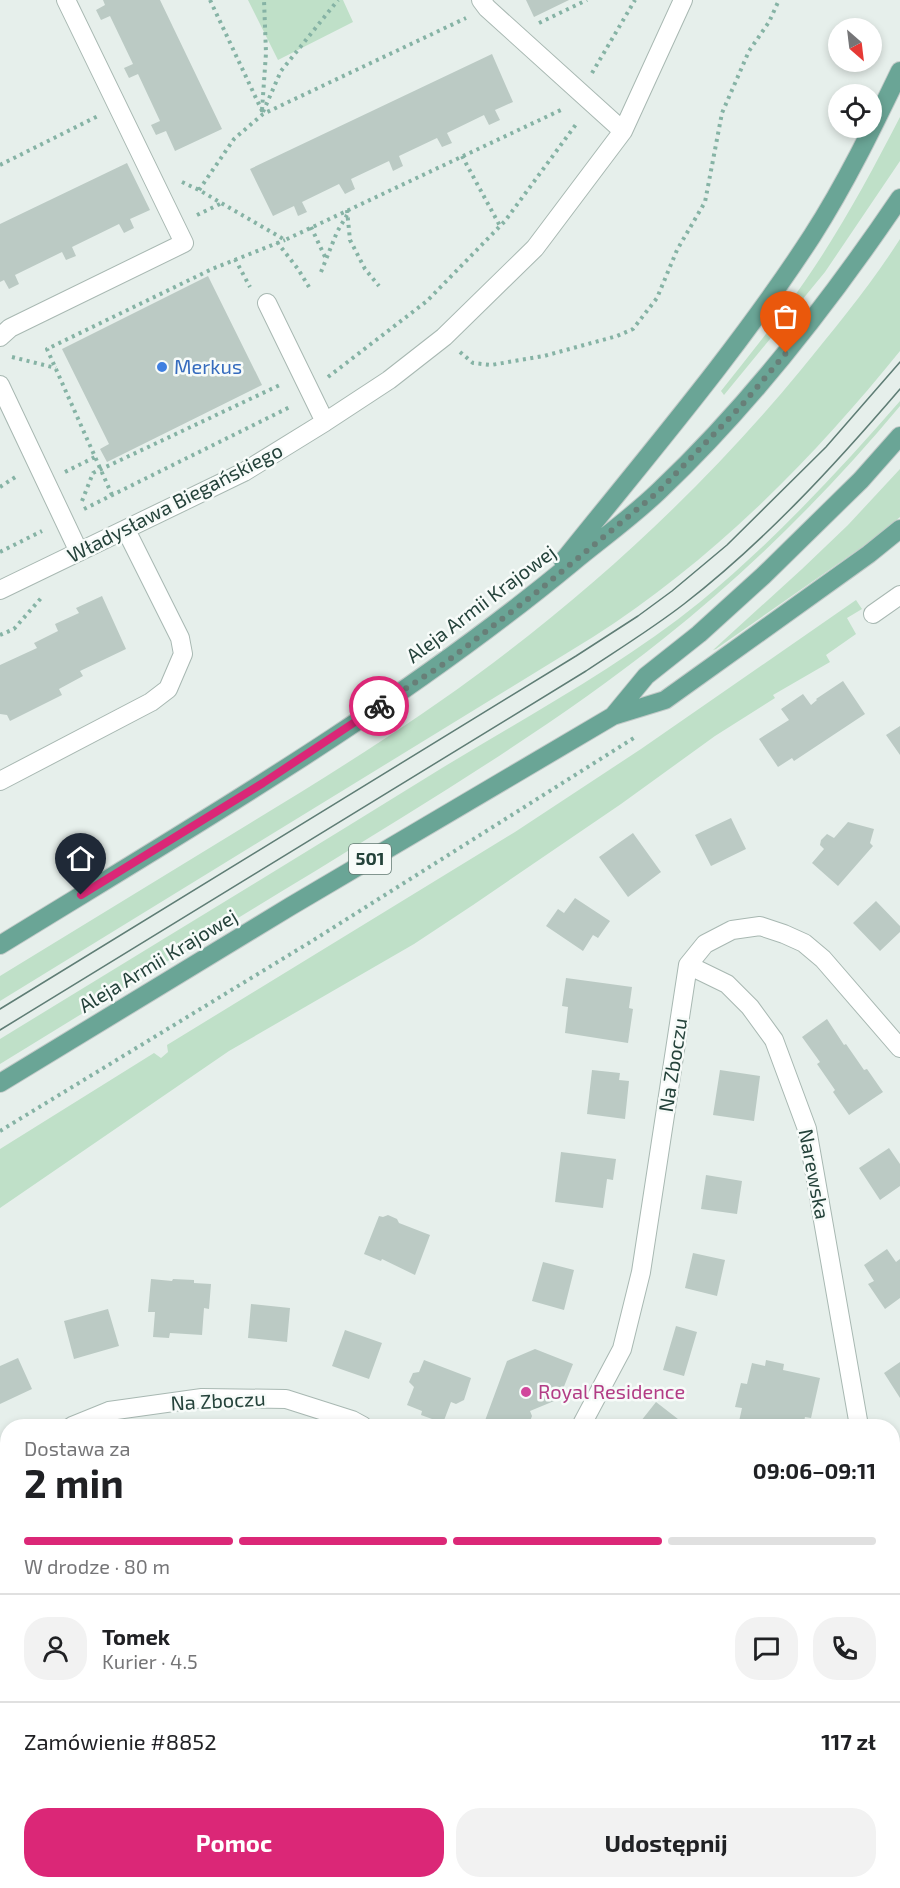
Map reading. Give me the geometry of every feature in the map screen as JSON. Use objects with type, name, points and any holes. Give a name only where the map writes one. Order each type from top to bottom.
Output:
[{"type":"main road","points":[[537,592],[719,366],[771,297],[813,234],[861,150],[900,71]]},
{"type":"main road","name":"Aleja Armii Krajowej","points":[[0,945],[263,783],[445,663],[537,592],[658,492],[742,405],[814,318],[900,198]]},
{"type":"main road","name":"Aleja Armii Krajowej","points":[[0,1083],[291,906],[613,716],[646,676],[699,634],[763,576],[861,480],[900,436]]},
{"type":"main road","points":[[613,716],[665,700],[869,555],[900,529]]},
{"type":"street","points":[[0,337],[10,328],[184,243],[66,0]]},
{"type":"street","name":"Władysława Biegańskiego","points":[[0,590],[244,472],[388,380],[444,337],[535,248],[623,131],[683,0]]},
{"type":"street","points":[[484,4],[580,97],[623,131]]},
{"type":"street","points":[[267,303],[325,422]]},
{"type":"street","points":[[0,385],[79,552]]},
{"type":"street","points":[[0,781],[151,702],[168,689],[183,654],[180,638],[126,530]]},
{"type":"street","points":[[873,614],[900,595]]},
{"type":"street","points":[[688,965],[705,944],[732,930],[760,926],[784,934],[804,943],[823,959],[900,1048]]},
{"type":"street","name":"Na Zboczu","points":[[585,1419],[622,1349],[641,1272],[688,965]]},
{"type":"street","name":"Narewska","points":[[688,965],[727,984],[750,1007],[774,1040],[792,1086],[807,1129],[858,1419]]},
{"type":"street","name":"Na Zboczu","points":[[89,1419],[109,1411],[202,1398],[286,1399],[349,1419]]},
{"type":"path","points":[[210,0],[263,112]]},
{"type":"path","points":[[263,112],[266,53],[264,0]]},
{"type":"path","points":[[263,112],[281,71],[338,0]]},
{"type":"path","points":[[529,27],[587,0]]},
{"type":"path","points":[[112,495],[47,349],[212,268],[285,240],[347,212],[580,97],[635,0]]},
{"type":"path","points":[[473,363],[491,365],[544,356],[617,336],[633,329],[657,298],[677,250],[705,202],[722,113],[749,51],[770,22],[779,0]]},
{"type":"path","points":[[199,190],[234,139],[263,112],[484,4]]},
{"type":"path","points":[[273,389],[93,473],[78,513],[293,405],[427,301],[500,226],[584,113],[580,97]]},
{"type":"path","points":[[0,165],[118,107]]},
{"type":"path","points":[[462,156],[500,226]]},
{"type":"path","points":[[147,168],[199,190],[285,240]]},
{"type":"path","points":[[321,272],[347,212]]},
{"type":"path","points":[[347,212],[350,240],[365,269],[379,286]]},
{"type":"path","points":[[311,227],[326,259]]},
{"type":"path","points":[[278,242],[309,287]]},
{"type":"path","points":[[235,259],[244,278]]},
{"type":"path","points":[[11,357],[56,368]]},
{"type":"path","points":[[75,467],[95,457]]},
{"type":"path","points":[[0,552],[64,520]]},
{"type":"path","points":[[0,635],[14,629],[41,598],[51,593]]},
{"type":"path","points":[[0,1131],[312,941],[633,738]]},
{"type":"green space","points":[[248,0],[343,0],[353,22],[278,60]]},
{"type":"green space","points":[[900,117],[900,161],[825,272],[724,395],[721,391],[785,309],[831,241]]},
{"type":"green space","points":[[900,239],[900,351],[832,431],[796,469],[719,542],[679,576],[593,637],[0,1001],[0,976],[374,746],[493,663],[576,597],[655,526],[730,451],[800,371],[877,273]]},
{"type":"green space","points":[[900,401],[900,406],[873,438],[788,528],[695,613],[622,671],[537,731],[450,788],[0,1064],[0,1039],[574,689],[670,625],[727,579],[779,531],[829,480]]},
{"type":"green space","points":[[900,469],[900,517],[872,540],[713,650],[848,525]]},
{"type":"green space","points":[[856,600],[862,609],[847,618],[856,634],[826,655],[830,662],[773,695],[775,698],[715,736],[621,804],[414,944],[229,1051],[0,1208],[0,1149],[154,1053],[161,1058],[168,1052],[167,1045],[515,832],[641,749]]},
{"type":"building","points":[[103,0],[160,0],[222,129],[175,151],[166,131],[156,135],[151,125],[160,121],[138,74],[129,78],[124,68],[133,64],[110,16],[101,20],[96,10],[105,5]]},
{"type":"building","points":[[526,0],[569,0],[534,17]]},
{"type":"building","points":[[492,54],[513,102],[495,110],[500,120],[489,125],[484,115],[447,133],[452,143],[442,147],[437,138],[399,156],[403,166],[393,171],[389,161],[351,179],[355,189],[345,194],[339,184],[302,202],[307,212],[298,216],[294,206],[273,216],[250,169]]},
{"type":"building","points":[[127,163],[150,210],[130,219],[134,228],[124,233],[119,224],[72,247],[76,256],[66,260],[62,252],[15,275],[19,284],[9,289],[4,280],[0,282],[0,224]]},
{"type":"building","name":"Merkus","points":[[208,276],[262,385],[107,462],[100,449],[109,444],[62,349]]},
{"type":"building","points":[[102,596],[126,649],[80,671],[83,676],[59,689],[62,695],[10,721],[7,715],[0,714],[0,665],[37,648],[34,643],[58,631],[55,624],[79,613],[76,608]]},
{"type":"building","points":[[843,681],[865,714],[794,761],[792,758],[778,767],[759,739],[789,720],[781,709],[803,694],[811,705]]},
{"type":"building","points":[[900,726],[900,755],[886,735]]},
{"type":"building","points":[[731,818],[746,849],[711,866],[695,835]]},
{"type":"building","points":[[848,822],[874,829],[870,843],[873,846],[838,886],[812,863],[824,849],[820,845],[821,840],[827,834],[834,838]]},
{"type":"building","points":[[633,833],[661,872],[628,897],[599,857]]},
{"type":"building","points":[[575,898],[610,921],[598,938],[593,935],[583,951],[546,926],[558,909],[564,913]]},
{"type":"building","points":[[876,901],[900,926],[900,932],[880,951],[853,923]]},
{"type":"building","points":[[566,978],[632,987],[629,1008],[633,1009],[628,1043],[565,1033],[568,1007],[562,1006]]},
{"type":"building","points":[[827,1019],[844,1045],[846,1044],[864,1070],[867,1069],[883,1092],[849,1115],[817,1064],[820,1062],[802,1037]]},
{"type":"building","points":[[592,1070],[620,1073],[619,1080],[629,1081],[625,1119],[587,1114]]},
{"type":"building","points":[[720,1070],[760,1076],[754,1121],[713,1115]]},
{"type":"building","points":[[889,1148],[900,1164],[900,1186],[880,1200],[859,1168]]},
{"type":"building","points":[[561,1152],[616,1159],[613,1180],[607,1179],[603,1208],[555,1202]]},
{"type":"building","points":[[706,1175],[742,1181],[737,1214],[701,1209]]},
{"type":"building","points":[[388,1215],[397,1219],[399,1223],[430,1235],[415,1275],[382,1259],[381,1261],[364,1254],[379,1216]]},
{"type":"building","points":[[887,1249],[896,1262],[900,1259],[900,1298],[885,1309],[868,1284],[874,1281],[864,1265]]},
{"type":"building","points":[[693,1253],[725,1260],[717,1296],[685,1288]]},
{"type":"building","points":[[543,1262],[574,1270],[564,1310],[532,1301]]},
{"type":"building","points":[[151,1279],[194,1280],[194,1283],[211,1284],[209,1309],[204,1308],[202,1335],[170,1333],[169,1338],[153,1337],[155,1312],[148,1312]]},
{"type":"building","points":[[251,1304],[290,1308],[287,1342],[248,1338]]},
{"type":"building","points":[[108,1309],[119,1346],[74,1359],[64,1321]]},
{"type":"building","points":[[676,1326],[697,1332],[684,1376],[663,1370]]},
{"type":"building","points":[[345,1330],[382,1343],[369,1379],[332,1366]]},
{"type":"building","points":[[535,1349],[573,1364],[559,1399],[530,1411],[531,1419],[486,1419],[507,1361]]},
{"type":"building","points":[[18,1358],[32,1389],[0,1404],[0,1366]]},
{"type":"building","points":[[424,1360],[471,1378],[464,1400],[456,1404],[451,1402],[445,1419],[432,1419],[421,1415],[422,1411],[407,1405],[414,1387],[409,1382],[413,1373],[419,1372]]},
{"type":"building","points":[[766,1360],[784,1364],[783,1370],[820,1378],[811,1418],[740,1419],[742,1408],[735,1407],[741,1383],[747,1384],[752,1363],[765,1366]]},
{"type":"building","points":[[900,1362],[900,1398],[884,1373]]},
{"type":"building","points":[[656,1402],[678,1419],[643,1419]]},
{"type":"tram line","points":[[0,1009],[638,616],[727,545],[826,447],[900,362]]},
{"type":"tram line","points":[[0,1030],[586,671],[660,622],[714,580],[770,529],[824,475],[900,389]]},
{"type":"way so far","points":[[379,706],[445,663],[537,592],[658,492],[742,405],[786,353]]},
{"type":"place","name":"Merkus","points":[[162,367]]},
{"type":"place","name":"Royal Residence","points":[[526,1392]]},
{"type":"route","points":[[81,895],[263,783],[379,706]]}]
